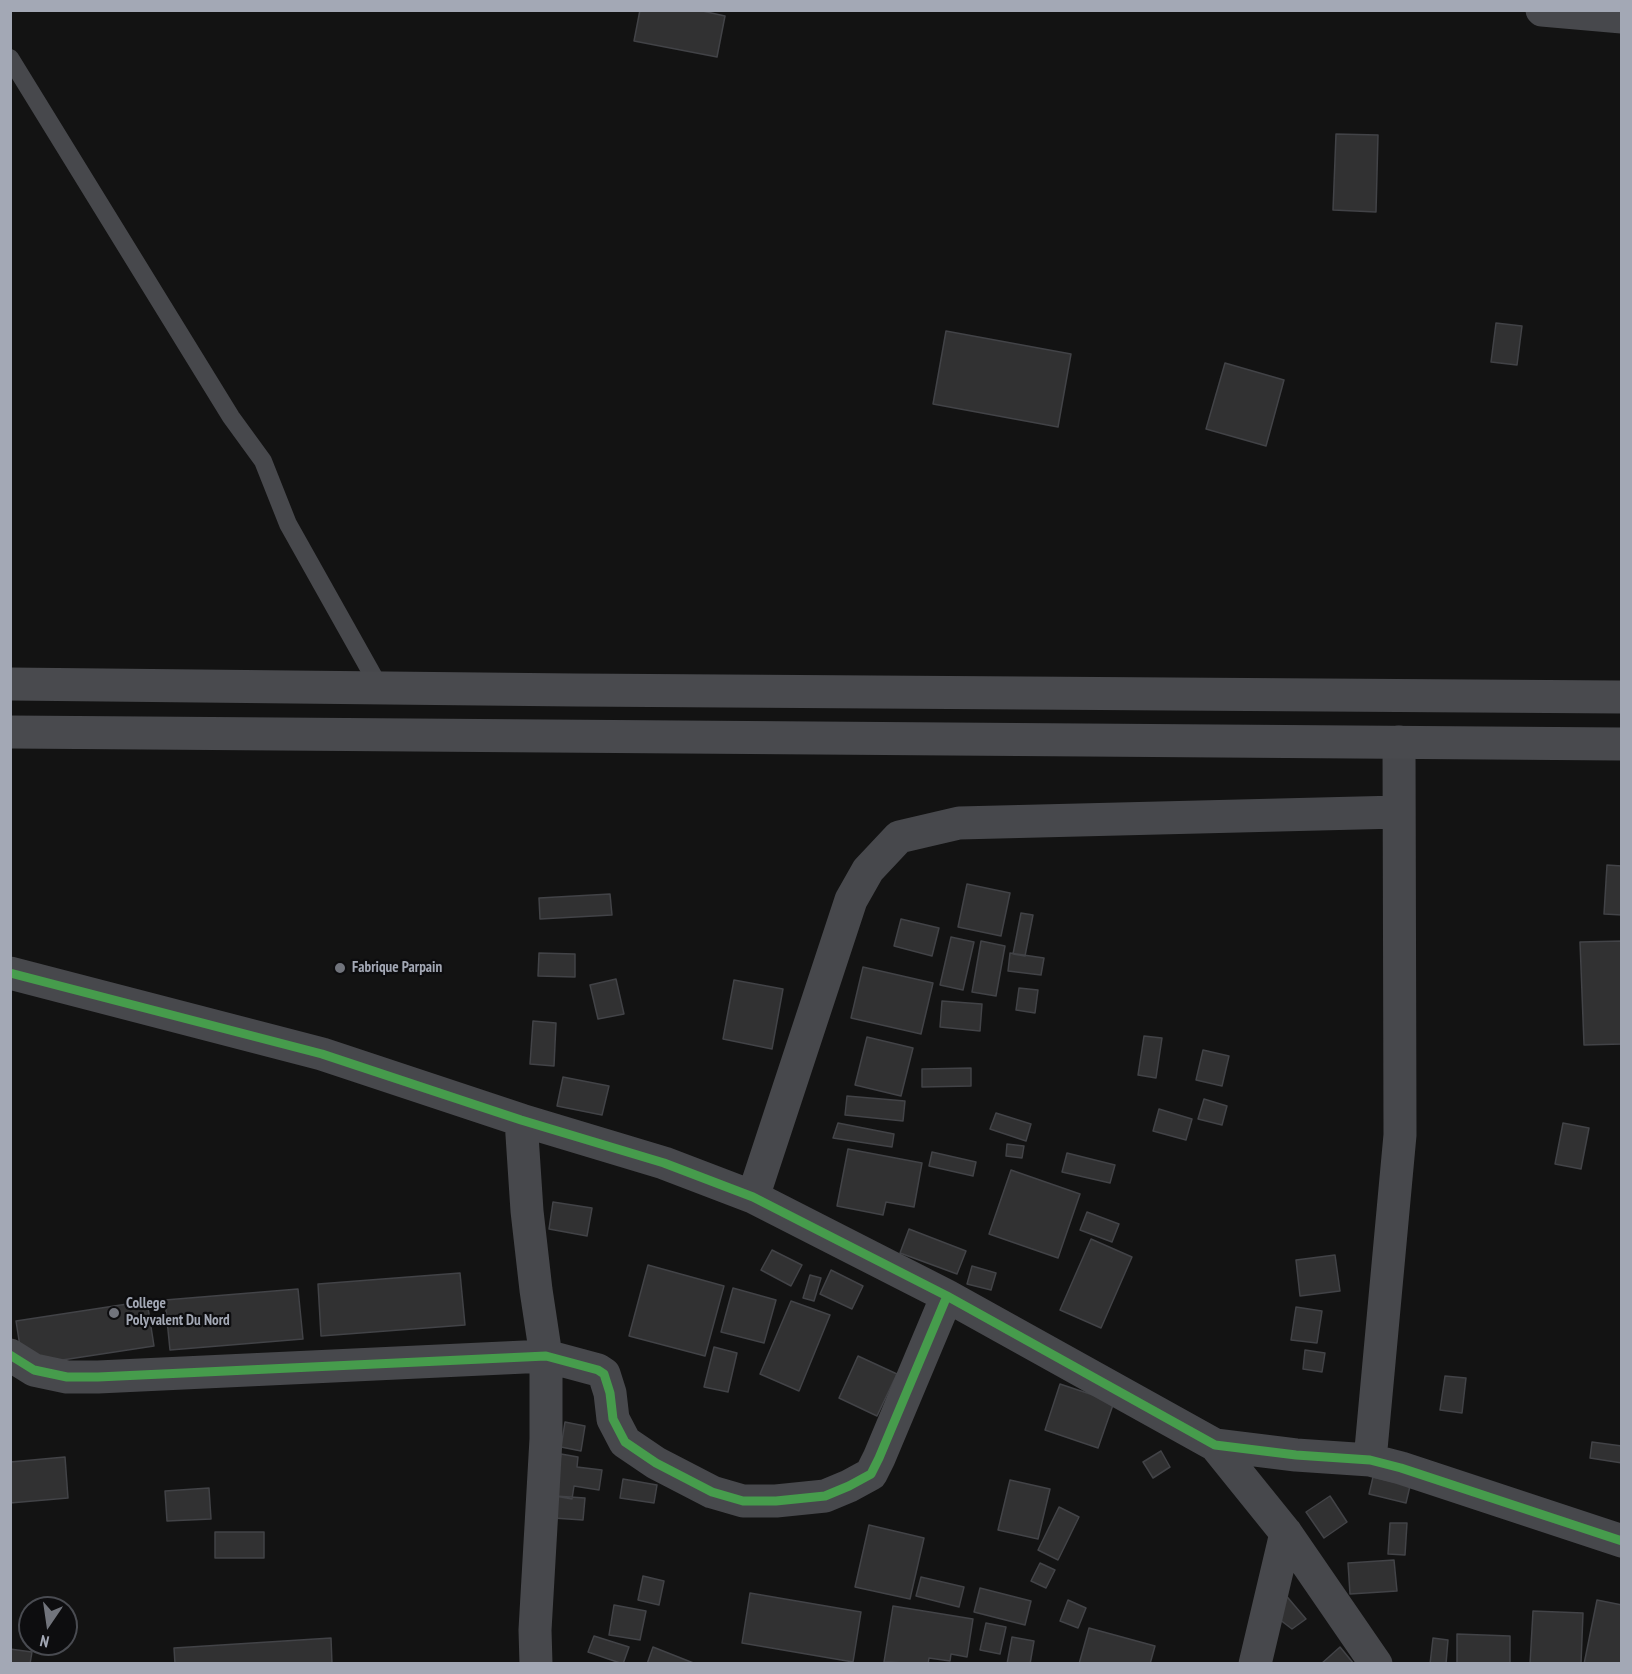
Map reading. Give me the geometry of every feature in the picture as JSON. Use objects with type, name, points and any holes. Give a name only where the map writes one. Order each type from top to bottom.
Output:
[{"type":"main road","points":[[10,684],[1622,696]]},
{"type":"main road","points":[[10,732],[1622,744]]},
{"type":"street","points":[[1542,10],[1622,17]]},
{"type":"street","points":[[1370,1460],[1400,1135],[1399,742]]},
{"type":"street","points":[[753,1197],[851,900],[868,870],[899,837],[959,823],[1399,812]]},
{"type":"street","points":[[10,973],[322,1054],[521,1120],[664,1164],[753,1197],[947,1296],[1215,1445],[1286,1533],[1376,1664]]},
{"type":"street","points":[[521,1120],[526,1211],[546,1356],[546,1439],[535,1630],[536,1664]]},
{"type":"street","points":[[10,1355],[34,1370],[67,1377],[546,1356],[598,1370],[604,1374],[610,1394],[613,1419],[626,1442],[656,1462],[712,1492],[743,1501],[776,1501],[825,1496],[871,1474],[947,1296]]},
{"type":"street","points":[[1215,1445],[1296,1455],[1370,1460],[1401,1468],[1622,1541]]},
{"type":"street","points":[[1255,1664],[1286,1533]]},
{"type":"lane","points":[[10,58],[231,417],[264,460],[288,524],[380,688]]},
{"type":"building","points":[[640,10],[698,10],[725,16],[717,57],[634,41]]},
{"type":"building","points":[[1336,134],[1378,135],[1376,212],[1333,210]]},
{"type":"building","points":[[1496,323],[1522,326],[1517,365],[1491,362]]},
{"type":"building","points":[[946,331],[1071,354],[1058,427],[933,404]]},
{"type":"building","points":[[1225,363],[1284,380],[1266,446],[1206,429]]},
{"type":"building","points":[[1607,865],[1622,866],[1622,915],[1604,914]]},
{"type":"building","points":[[967,884],[1010,893],[1001,936],[958,927]]},
{"type":"building","points":[[610,894],[612,915],[540,919],[539,898]]},
{"type":"building","points":[[1021,913],[1033,915],[1025,956],[1013,954]]},
{"type":"building","points":[[901,919],[939,928],[932,956],[894,946]]},
{"type":"building","points":[[951,937],[974,942],[963,990],[940,985]]},
{"type":"building","points":[[981,941],[1005,946],[996,996],[972,992]]},
{"type":"building","points":[[1622,941],[1622,1044],[1584,1045],[1580,942]]},
{"type":"building","points":[[539,953],[575,954],[575,977],[538,976]]},
{"type":"building","points":[[1010,953],[1044,958],[1041,975],[1008,971]]},
{"type":"building","points":[[863,967],[933,983],[921,1034],[851,1018]]},
{"type":"building","points":[[616,979],[624,1014],[598,1019],[590,985]]},
{"type":"building","points":[[734,980],[783,989],[772,1049],[723,1039]]},
{"type":"building","points":[[1019,988],[1038,990],[1035,1013],[1016,1010]]},
{"type":"building","points":[[942,1001],[982,1004],[980,1031],[940,1027]]},
{"type":"building","points":[[533,1021],[556,1023],[554,1066],[530,1064]]},
{"type":"building","points":[[1144,1036],[1162,1038],[1156,1078],[1138,1075]]},
{"type":"building","points":[[867,1037],[913,1048],[901,1096],[855,1085]]},
{"type":"building","points":[[1203,1050],[1229,1056],[1222,1086],[1196,1080]]},
{"type":"building","points":[[971,1068],[971,1086],[922,1087],[922,1069]]},
{"type":"building","points":[[563,1077],[609,1086],[602,1115],[557,1106]]},
{"type":"building","points":[[847,1096],[905,1101],[903,1121],[845,1115]]},
{"type":"building","points":[[1204,1099],[1227,1106],[1222,1125],[1198,1119]]},
{"type":"building","points":[[1159,1109],[1192,1119],[1186,1140],[1153,1131]]},
{"type":"building","points":[[996,1113],[1031,1124],[1026,1141],[990,1129]]},
{"type":"building","points":[[838,1123],[894,1134],[892,1147],[833,1138]]},
{"type":"building","points":[[1563,1123],[1589,1128],[1581,1169],[1555,1164]]},
{"type":"building","points":[[1007,1144],[1024,1146],[1022,1158],[1006,1156]]},
{"type":"building","points":[[848,1149],[922,1163],[914,1207],[886,1202],[883,1215],[837,1206]]},
{"type":"building","points":[[932,1152],[976,1162],[973,1176],[929,1166]]},
{"type":"building","points":[[1067,1153],[1115,1165],[1110,1183],[1062,1172]]},
{"type":"building","points":[[1011,1170],[1080,1194],[1058,1258],[989,1234]]},
{"type":"building","points":[[553,1202],[592,1208],[587,1236],[549,1229]]},
{"type":"building","points":[[1087,1212],[1119,1224],[1112,1242],[1080,1230]]},
{"type":"building","points":[[909,1229],[966,1251],[957,1274],[900,1253]]},
{"type":"building","points":[[1091,1239],[1132,1257],[1101,1328],[1060,1310]]},
{"type":"building","points":[[772,1250],[802,1265],[791,1286],[761,1270]]},
{"type":"building","points":[[1335,1255],[1340,1291],[1300,1296],[1296,1260]]},
{"type":"building","points":[[648,1265],[724,1286],[705,1356],[629,1336]]},
{"type":"building","points":[[972,1266],[996,1273],[991,1290],[967,1284]]},
{"type":"building","points":[[831,1270],[863,1286],[852,1309],[820,1294]]},
{"type":"building","points":[[460,1273],[465,1325],[321,1336],[318,1284]]},
{"type":"building","points":[[810,1275],[821,1278],[814,1301],[803,1298]]},
{"type":"building","points":[[733,1288],[776,1300],[764,1343],[721,1332]]},
{"type":"building","points":[[298,1289],[303,1339],[170,1350],[165,1300]]},
{"type":"building","points":[[147,1301],[154,1346],[23,1366],[16,1321]]},
{"type":"building","points":[[791,1301],[830,1315],[799,1391],[760,1374]]},
{"type":"building","points":[[1296,1307],[1322,1311],[1317,1343],[1291,1340]]},
{"type":"building","points":[[714,1347],[737,1353],[728,1392],[704,1387]]},
{"type":"building","points":[[1305,1350],[1325,1353],[1322,1372],[1303,1369]]},
{"type":"building","points":[[858,1356],[897,1374],[877,1416],[839,1398]]},
{"type":"building","points":[[1445,1376],[1466,1378],[1462,1413],[1440,1410]]},
{"type":"building","points":[[1060,1384],[1114,1402],[1098,1448],[1045,1430]]},
{"type":"building","points":[[565,1422],[585,1426],[581,1451],[561,1447]]},
{"type":"building","points":[[1592,1442],[1622,1446],[1622,1463],[1590,1458]]},
{"type":"building","points":[[1161,1451],[1170,1467],[1153,1478],[1143,1462]]},
{"type":"building","points":[[561,1454],[578,1457],[577,1467],[602,1470],[599,1490],[574,1486],[572,1499],[555,1496]]},
{"type":"building","points":[[65,1457],[68,1498],[10,1503],[10,1462]]},
{"type":"building","points":[[1373,1477],[1410,1486],[1406,1503],[1369,1494]]},
{"type":"building","points":[[623,1479],[657,1485],[654,1503],[620,1498]]},
{"type":"building","points":[[1010,1480],[1050,1489],[1038,1539],[998,1530]]},
{"type":"building","points":[[209,1488],[211,1519],[167,1521],[165,1491]]},
{"type":"building","points":[[555,1496],[585,1498],[583,1520],[553,1518]]},
{"type":"building","points":[[1330,1496],[1347,1522],[1324,1538],[1306,1512]]},
{"type":"building","points":[[1059,1507],[1079,1517],[1058,1560],[1038,1550]]},
{"type":"building","points":[[1390,1523],[1407,1523],[1405,1555],[1388,1554]]},
{"type":"building","points":[[869,1525],[924,1538],[910,1599],[855,1587]]},
{"type":"building","points":[[215,1532],[264,1532],[264,1558],[215,1558]]},
{"type":"building","points":[[1394,1560],[1397,1591],[1350,1594],[1348,1563]]},
{"type":"building","points":[[1040,1563],[1055,1570],[1046,1588],[1031,1581]]},
{"type":"building","points":[[643,1576],[664,1581],[659,1605],[638,1600]]},
{"type":"building","points":[[921,1577],[964,1587],[959,1607],[916,1596]]},
{"type":"building","points":[[980,1588],[1031,1601],[1025,1625],[974,1612]]},
{"type":"building","points":[[1283,1592],[1306,1619],[1292,1629],[1271,1613]]},
{"type":"building","points":[[750,1593],[861,1612],[853,1662],[742,1643]]},
{"type":"building","points":[[1068,1600],[1086,1608],[1078,1628],[1060,1621]]},
{"type":"building","points":[[1597,1600],[1622,1605],[1622,1664],[1584,1664]]},
{"type":"building","points":[[614,1605],[646,1611],[640,1640],[609,1635]]},
{"type":"building","points":[[893,1606],[973,1619],[967,1657],[951,1654],[950,1661],[929,1658],[928,1664],[884,1662]]},
{"type":"building","points":[[1533,1611],[1583,1613],[1581,1664],[1530,1664]]},
{"type":"building","points":[[986,1623],[1006,1627],[1000,1654],[980,1650]]},
{"type":"building","points":[[1089,1628],[1155,1646],[1150,1664],[1079,1664]]},
{"type":"building","points":[[1457,1634],[1510,1636],[1510,1664],[1457,1664]]},
{"type":"building","points":[[594,1636],[629,1647],[623,1664],[588,1652]]},
{"type":"building","points":[[1012,1637],[1034,1641],[1030,1664],[1007,1664]]},
{"type":"building","points":[[331,1638],[332,1664],[175,1664],[174,1648]]},
{"type":"building","points":[[1433,1638],[1448,1640],[1446,1664],[1430,1664]]},
{"type":"building","points":[[653,1647],[696,1664],[647,1664]]},
{"type":"building","points":[[1340,1647],[1354,1664],[1321,1664]]},
{"type":"building","points":[[10,1649],[18,1650],[18,1656],[31,1656],[30,1664],[10,1664]]},
{"type":"cycle path","points":[[10,973],[322,1054],[521,1120],[664,1163],[753,1197],[947,1296],[1215,1445],[1296,1455],[1370,1460],[1401,1468],[1622,1541]]},
{"type":"cycle path","points":[[10,1355],[34,1370],[67,1377],[546,1356],[598,1370],[604,1374],[610,1393],[613,1419],[625,1442],[656,1463],[712,1492],[743,1501],[776,1501],[825,1496],[871,1474],[947,1296]]},
{"type":"place","name":"Fabrique Parpain","points":[[340,968]]},
{"type":"place","name":"College Polyvalent Du Nord","points":[[114,1313]]}]
